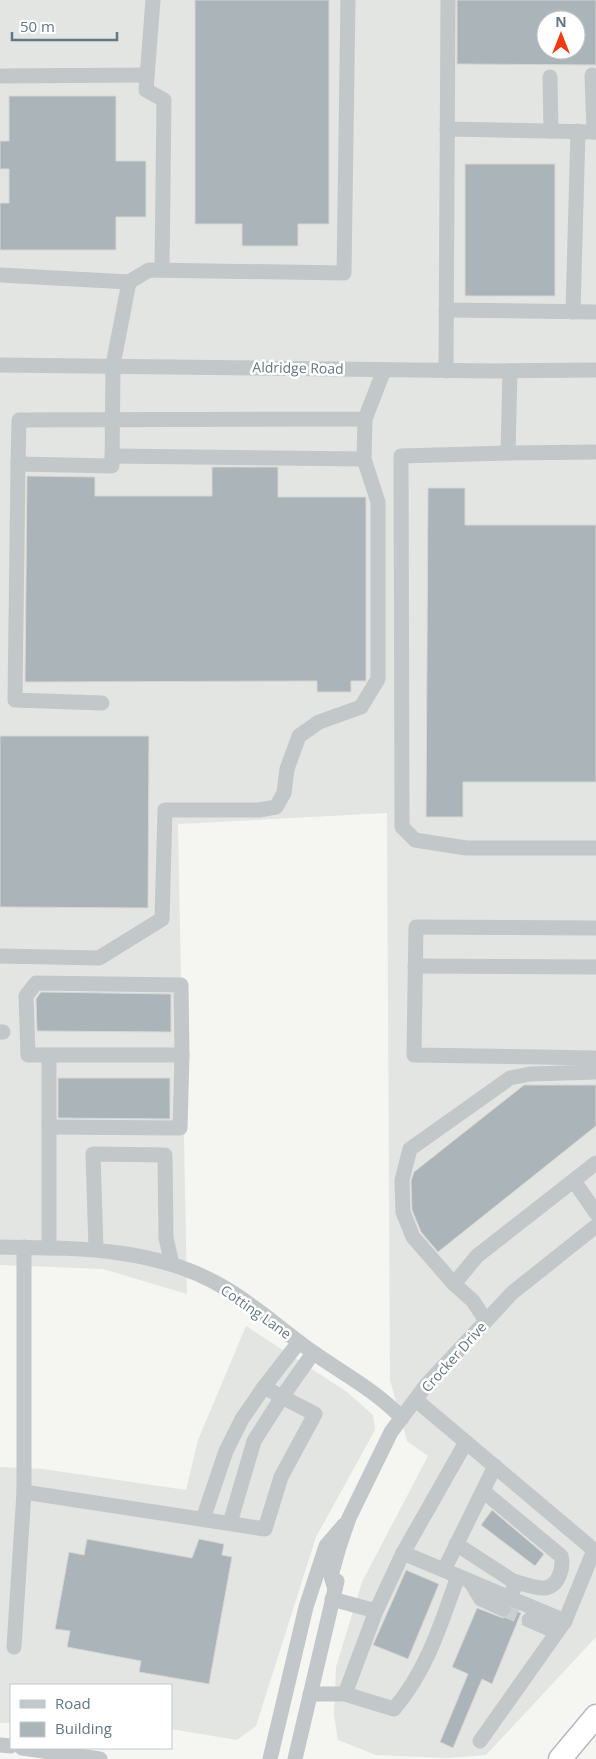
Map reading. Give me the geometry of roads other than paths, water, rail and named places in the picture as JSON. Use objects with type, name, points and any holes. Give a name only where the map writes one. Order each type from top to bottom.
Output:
[{"type":"highway","points":[[560,1759],[596,1716]]},
{"type":"street","points":[[152,0],[146,90],[164,100],[162,270]]},
{"type":"street","points":[[0,276],[129,282],[149,270],[344,273],[348,0]]},
{"type":"street","points":[[446,370],[448,0]]},
{"type":"street","points":[[0,76],[147,75]]},
{"type":"street","points":[[448,129],[595,132],[592,75]]},
{"type":"street","points":[[550,77],[551,131]]},
{"type":"street","points":[[573,312],[578,132]]},
{"type":"street","points":[[18,464],[112,466],[113,365],[129,282]]},
{"type":"street","points":[[446,310],[596,312]]},
{"type":"street","name":"Aldridge Road","points":[[0,365],[384,370],[596,370]]},
{"type":"street","points":[[0,956],[99,958],[162,919],[165,810],[259,810],[276,807],[284,793],[287,769],[299,736],[320,722],[361,708],[378,679],[378,502],[364,459],[364,419],[384,370]]},
{"type":"street","points":[[508,452],[510,371]]},
{"type":"street","points":[[102,703],[15,700],[19,420],[364,419]]},
{"type":"street","points":[[596,452],[508,452],[402,456],[402,827],[416,840],[466,848],[596,848]]},
{"type":"street","points":[[112,456],[364,459]]},
{"type":"street","points":[[596,928],[416,927],[414,1055],[596,1058]]},
{"type":"street","points":[[415,966],[596,967]]},
{"type":"street","points":[[49,1127],[180,1128],[182,1055],[181,985],[36,983],[26,996],[28,1055],[182,1055]]},
{"type":"street","points":[[49,1055],[49,1248]]},
{"type":"street","points":[[486,1321],[473,1301],[454,1284],[413,1237],[403,1212],[402,1180],[410,1149],[510,1078],[530,1074],[596,1072]]},
{"type":"street","points":[[96,1249],[93,1154],[165,1155],[166,1238],[172,1264]]},
{"type":"street","points":[[454,1284],[477,1256],[596,1163]]},
{"type":"street","points":[[574,1181],[596,1213]]},
{"type":"street","name":"Crocker Drive","points":[[270,1759],[306,1607],[326,1546],[350,1518],[391,1432],[427,1384],[512,1294],[596,1226]]},
{"type":"street","name":"Cotting Lane","points":[[0,1247],[96,1249],[172,1264],[225,1288],[313,1353],[384,1398],[402,1418]]},
{"type":"street","points":[[14,1646],[24,1492],[24,1248]]},
{"type":"street","points":[[204,1518],[226,1451],[242,1419],[299,1342]]},
{"type":"street","points":[[230,1523],[254,1441],[313,1353]]},
{"type":"street","points":[[24,1492],[265,1528],[281,1477],[315,1414],[264,1387]]},
{"type":"street","points":[[416,1400],[594,1550],[561,1626],[480,1741]]},
{"type":"street","points":[[345,1694],[376,1611],[403,1553],[466,1442]]},
{"type":"street","points":[[444,1570],[495,1466]]},
{"type":"street","points":[[456,1544],[513,1581],[545,1588],[552,1584],[562,1569],[561,1556],[483,1491]]},
{"type":"street","name":"Crocker Drive","points":[[295,1759],[348,1542],[350,1518]]},
{"type":"street","points":[[403,1553],[464,1578],[509,1604],[561,1626]]},
{"type":"street","points":[[310,1694],[345,1694],[394,1709],[410,1690],[432,1650],[464,1578]]},
{"type":"street","points":[[509,1604],[513,1581]]},
{"type":"street","points":[[334,1594],[376,1611]]},
{"type":"street","points":[[528,1620],[561,1626]]},
{"type":"street","points":[[29,1749],[100,1759]]},
{"type":"tunnel","points":[[503,1609],[529,1620]]}]
